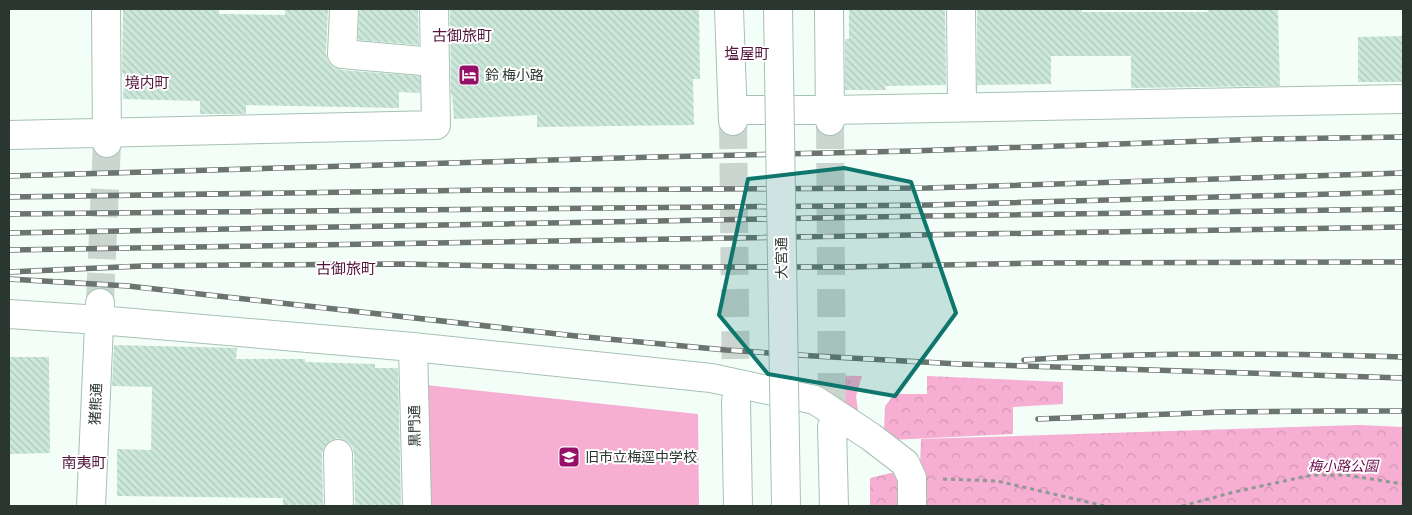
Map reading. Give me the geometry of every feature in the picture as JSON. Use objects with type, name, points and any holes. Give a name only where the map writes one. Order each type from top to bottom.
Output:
[{"type":"street","points":[[106,9],[107,138]]},
{"type":"street","points":[[344,9],[342,54],[434,62]]},
{"type":"street","points":[[9,135],[107,138],[436,125],[434,9]]},
{"type":"street","points":[[729,9],[734,116],[830,115],[962,107],[1403,99]]},
{"type":"street","name":"大宮通","points":[[778,9],[786,506]]},
{"type":"street","points":[[829,9],[830,115]]},
{"type":"street","points":[[961,9],[962,107]]},
{"type":"street","points":[[9,314],[100,311],[413,347],[710,378],[815,400],[871,437],[905,463],[912,478],[912,506]]},
{"type":"street","name":"猪熊通","points":[[91,506],[100,311]]},
{"type":"street","name":"黒門通","points":[[413,347],[417,506]]},
{"type":"street","points":[[736,401],[738,506]]},
{"type":"street","points":[[832,427],[834,506]]},
{"type":"street","points":[[338,454],[339,506]]},
{"type":"path","points":[[1182,506],[1234,492],[1312,475],[1346,474],[1403,484]]},
{"type":"path","points":[[912,478],[997,481],[1105,506]]},
{"type":"highlighted area","points":[[844,168],[911,182],[956,313],[895,396],[768,374],[719,315],[748,179]]},
{"type":"green space","points":[[821,375],[862,376],[856,396],[858,411],[848,410],[837,398],[830,393],[822,391]]},
{"type":"green space","points":[[927,376],[1063,382],[1063,404],[1013,407],[1013,434],[892,440],[884,431],[885,406],[895,394],[927,394]]},
{"type":"green space","name":"旧市立梅逕中学校","points":[[426,385],[698,414],[699,506],[428,506]]},
{"type":"green space","name":"梅小路公園","points":[[1359,425],[1403,427],[1403,506],[870,506],[870,478],[920,466],[921,439]]},
{"type":"building","points":[[123,9],[219,9],[219,14],[285,15],[285,9],[328,9],[326,53],[328,61],[333,67],[341,70],[420,76],[420,93],[399,92],[399,108],[246,105],[246,114],[200,114],[200,101],[123,99]]},
{"type":"building","points":[[359,9],[418,9],[419,45],[358,40]]},
{"type":"building","points":[[450,9],[699,9],[700,79],[693,79],[694,125],[537,127],[537,115],[454,119],[451,94]]},
{"type":"building","points":[[849,9],[945,9],[946,85],[885,86],[886,90],[845,90],[845,39],[849,39]]},
{"type":"building","points":[[977,9],[1082,9],[1082,12],[1208,12],[1208,9],[1278,9],[1280,86],[1131,88],[1131,56],[1051,56],[1051,84],[977,85]]},
{"type":"building","points":[[1403,36],[1403,82],[1358,82],[1358,37]]},
{"type":"building","points":[[114,345],[237,348],[236,359],[305,359],[305,362],[375,364],[375,368],[398,368],[401,506],[355,506],[354,453],[352,446],[338,438],[330,441],[324,447],[322,454],[323,506],[283,506],[283,498],[117,496],[117,449],[151,450],[152,387],[112,386]]},
{"type":"building","points":[[9,357],[49,357],[50,453],[9,454]]},
{"type":"tunnel","points":[[733,121],[736,401]]},
{"type":"tunnel","points":[[830,121],[832,427]]},
{"type":"tunnel","points":[[100,301],[107,143]]},
{"type":"railway","points":[[9,176],[911,151],[1264,139],[1403,137]]},
{"type":"railway","points":[[9,197],[486,190],[927,188],[1403,173]]},
{"type":"railway","points":[[9,214],[929,205],[1403,192]]},
{"type":"railway","points":[[9,233],[1403,209]]},
{"type":"railway","points":[[9,250],[1403,227]]},
{"type":"railway","points":[[9,272],[143,266],[234,265],[401,264],[546,267],[843,267],[1045,263],[1403,262]]},
{"type":"railway","points":[[9,279],[128,286],[576,336],[726,350],[959,364],[1403,378]]},
{"type":"railway","points":[[1024,360],[1071,357],[1214,354],[1403,357]]},
{"type":"railway","points":[[1038,419],[1223,412],[1403,411]]},
{"type":"place","name":"鈴 梅小路","points":[[469,75]]},
{"type":"place","name":"旧市立梅逕中学校","points":[[569,457]]},
{"type":"district","name":"古御旅町","points":[[462,36]]},
{"type":"district","name":"塩屋町","points":[[747,54]]},
{"type":"district","name":"境内町","points":[[147,83]]},
{"type":"district","name":"古御旅町","points":[[346,269]]},
{"type":"district","name":"南夷町","points":[[84,463]]}]
